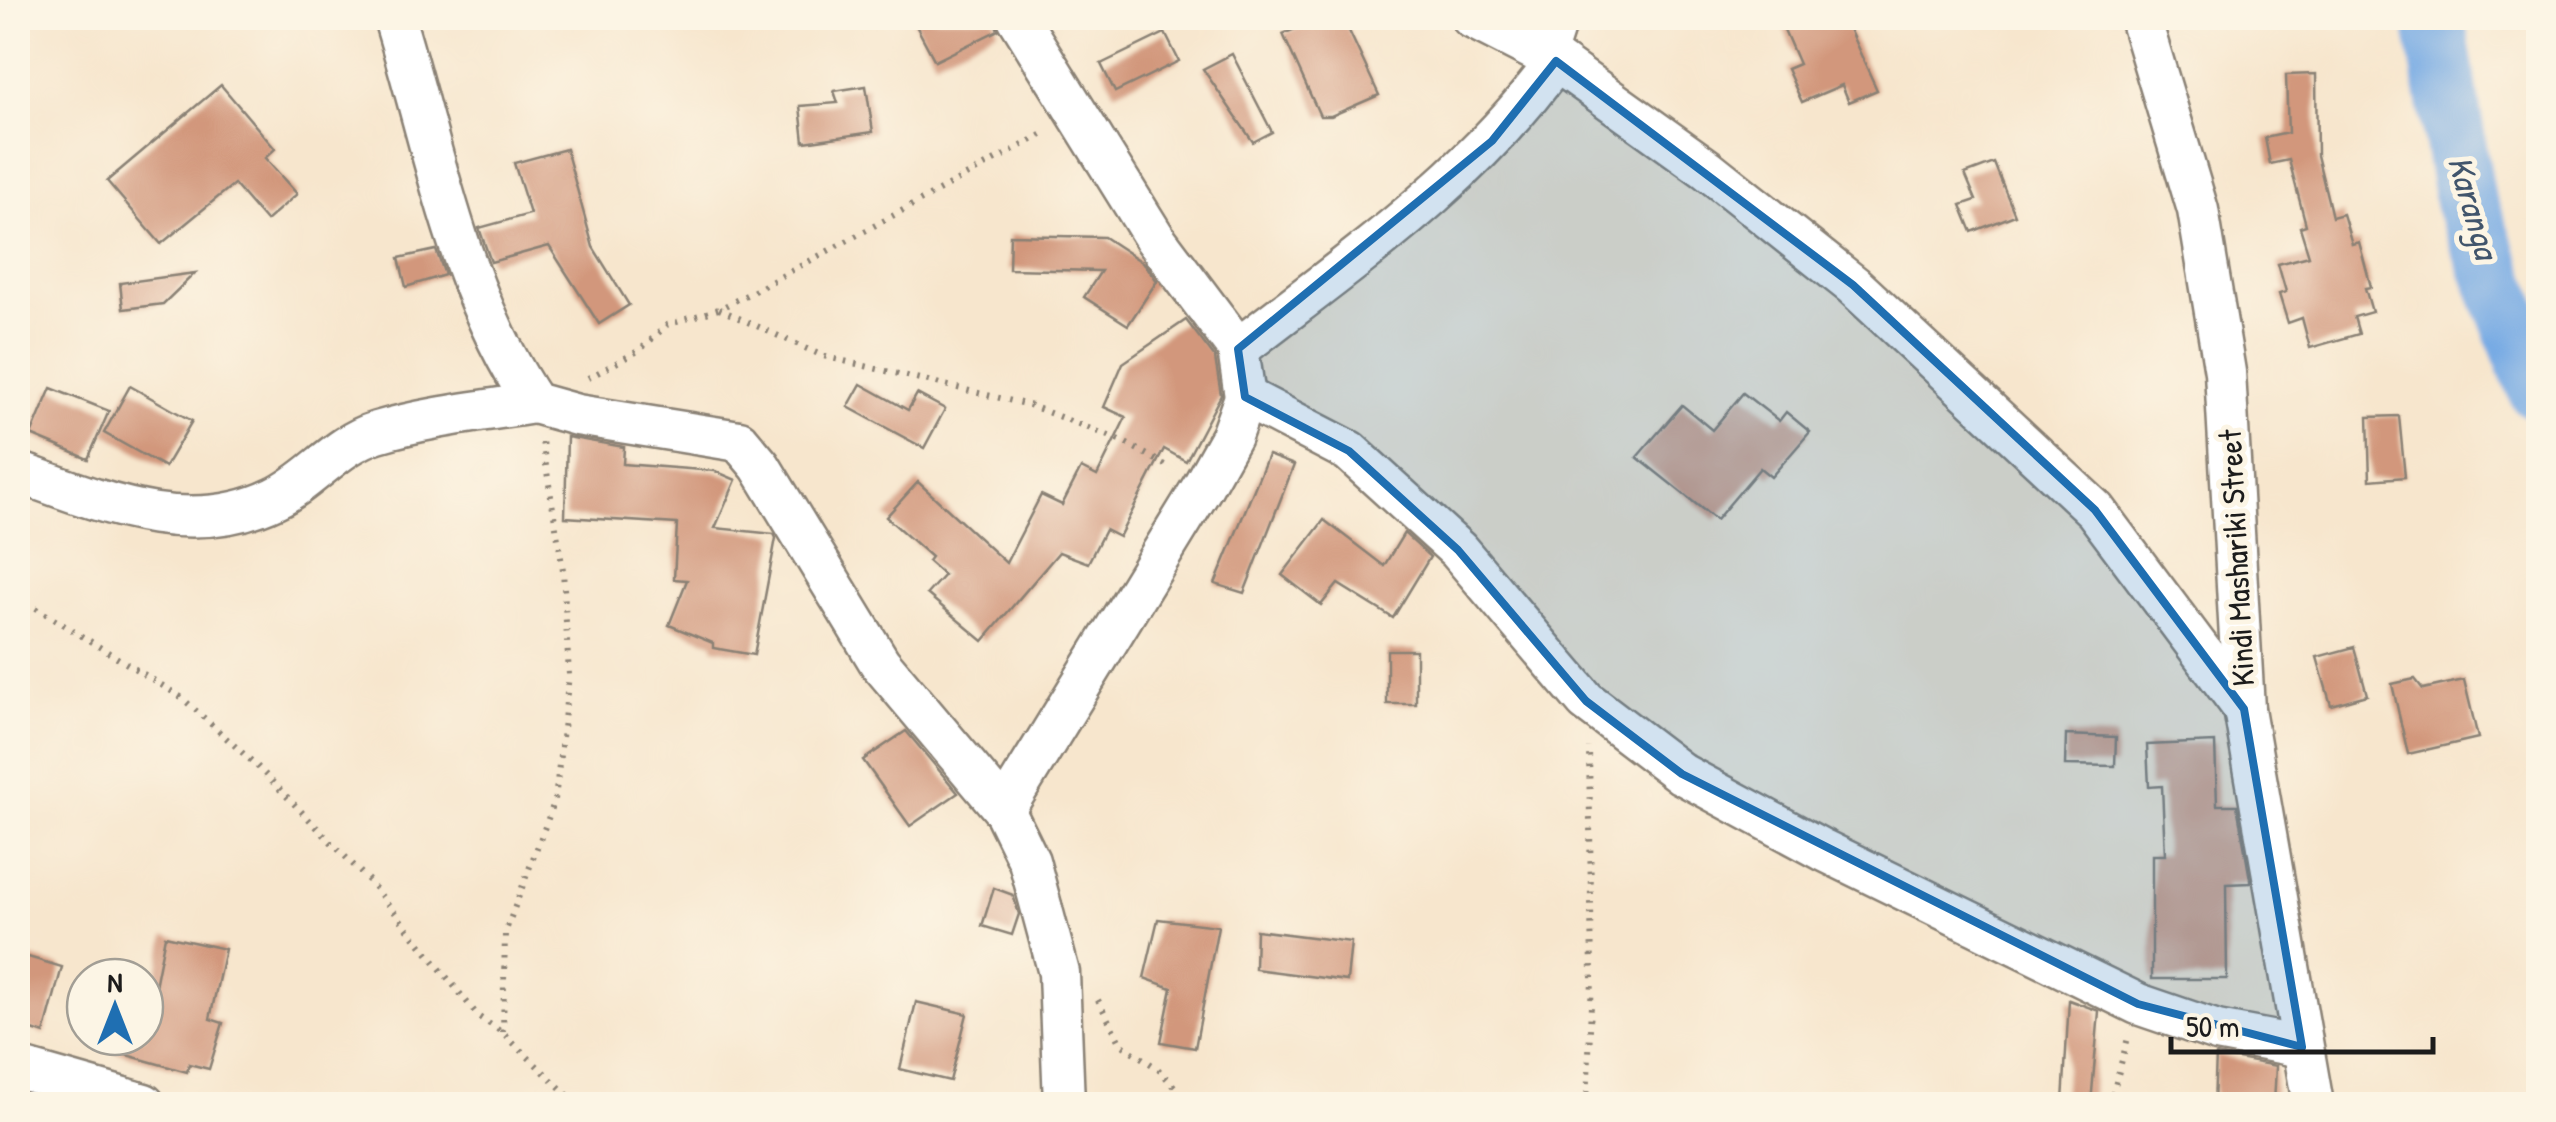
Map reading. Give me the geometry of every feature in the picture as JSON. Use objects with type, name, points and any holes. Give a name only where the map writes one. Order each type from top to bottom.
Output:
[{"type":"street","points":[[394,18],[462,254],[488,319],[530,397]]},
{"type":"street","points":[[1004,810],[1203,486],[1231,436],[1244,398],[1238,349],[1154,238],[1018,18]]},
{"type":"street","points":[[1472,18],[1552,45],[1854,285],[2095,510],[2244,709]]},
{"type":"street","name":"Kindi Mashariki Street","points":[[2140,18],[2198,210],[2225,372],[2244,709],[2313,1104]]},
{"type":"street","points":[[1238,349],[1390,232],[1492,140],[1552,45]]},
{"type":"street","points":[[18,472],[117,508],[169,518],[220,516],[276,498],[374,433],[530,397],[577,416],[739,441],[760,466],[880,663],[1004,810],[1029,861],[1059,972],[1064,1104]]},
{"type":"street","points":[[1244,398],[1349,451],[1458,550],[1586,701],[1682,774],[1823,850],[2138,1004],[2217,1031],[2302,1048]]},
{"type":"street","points":[[18,1068],[144,1104]]},
{"type":"path","points":[[504,1033],[504,933],[555,800],[569,675],[557,523],[530,397],[605,371],[640,350],[667,325],[719,309],[1079,116]]},
{"type":"path","points":[[719,309],[823,356],[1029,405],[1122,441],[1203,486]]},
{"type":"path","points":[[18,597],[181,696],[256,765],[370,883],[479,1017],[504,1033],[577,1104]]},
{"type":"path","points":[[1586,701],[1592,819],[1591,1058],[1587,1104]]},
{"type":"path","points":[[1059,972],[1096,998],[1108,1013],[1121,1044],[1157,1068],[1191,1104]]},
{"type":"path","points":[[2110,1104],[2138,1004]]},
{"type":"highlighted area","points":[[1556,61],[1853,285],[1990,411],[2095,510],[2244,709],[2302,1047],[2138,1004],[1682,774],[1586,701],[1458,550],[1349,451],[1245,397],[1238,349],[1492,141]]},
{"type":"building","points":[[912,18],[994,18],[998,30],[935,61]]},
{"type":"building","points":[[1321,18],[1343,18],[1379,95],[1331,116],[1320,116],[1283,34]]},
{"type":"building","points":[[1779,18],[1844,18],[1877,90],[1849,102],[1842,85],[1802,102],[1787,69],[1799,64]]},
{"type":"building","points":[[1165,33],[1179,61],[1115,92],[1101,64]]},
{"type":"building","points":[[1232,54],[1272,132],[1253,142],[1203,69]]},
{"type":"building","points":[[2316,74],[2317,155],[2332,217],[2343,214],[2352,244],[2359,242],[2371,287],[2365,288],[2372,312],[2354,317],[2359,334],[2310,348],[2302,318],[2288,323],[2279,294],[2286,292],[2278,264],[2309,256],[2300,227],[2306,225],[2289,160],[2270,164],[2265,138],[2288,133],[2286,75]]},
{"type":"building","points":[[221,85],[275,149],[265,158],[297,194],[266,221],[234,184],[161,244],[107,181]]},
{"type":"building","points":[[866,86],[873,132],[804,142],[800,106],[838,103],[834,91]]},
{"type":"building","points":[[566,149],[593,247],[629,305],[599,324],[549,246],[491,262],[479,228],[530,214],[514,163]]},
{"type":"building","points":[[1994,163],[2015,215],[1972,232],[1961,205],[1976,200],[1965,174]]},
{"type":"building","points":[[1010,235],[1104,237],[1145,264],[1157,281],[1128,325],[1084,297],[1101,271],[1009,269]]},
{"type":"building","points":[[436,250],[445,275],[406,287],[399,258]]},
{"type":"building","points":[[195,273],[163,304],[123,309],[120,283]]},
{"type":"building","points":[[1186,320],[1215,358],[1221,395],[1186,461],[1164,449],[1119,537],[1105,530],[1088,563],[1059,552],[983,641],[927,594],[944,575],[928,561],[931,557],[886,517],[918,482],[1006,563],[1041,495],[1062,505],[1081,468],[1097,476],[1126,417],[1104,407],[1123,363]]},
{"type":"building","points":[[861,384],[908,410],[917,394],[945,409],[924,448],[848,407]]},
{"type":"building","points":[[130,386],[192,421],[165,467],[104,433]]},
{"type":"building","points":[[51,388],[109,411],[88,459],[31,435]]},
{"type":"building","points":[[1743,393],[1779,421],[1786,412],[1810,432],[1771,477],[1760,468],[1716,520],[1637,457],[1682,405],[1712,430]]},
{"type":"building","points":[[2399,416],[2405,477],[2370,480],[2368,417]]},
{"type":"building","points":[[567,437],[624,447],[623,464],[715,471],[736,480],[715,528],[774,534],[776,538],[754,655],[713,648],[713,643],[669,625],[687,580],[674,579],[677,524],[565,517]]},
{"type":"building","points":[[1268,455],[1294,465],[1244,593],[1215,584]]},
{"type":"building","points":[[1324,520],[1384,566],[1404,533],[1430,557],[1393,618],[1338,584],[1321,605],[1282,575]]},
{"type":"building","points":[[2354,647],[2367,695],[2331,705],[2317,657]]},
{"type":"building","points":[[1387,650],[1416,650],[1416,704],[1387,704]]},
{"type":"building","points":[[2415,679],[2423,689],[2464,680],[2478,738],[2408,754],[2392,684]]},
{"type":"building","points":[[906,731],[958,793],[910,826],[863,760]]},
{"type":"building","points":[[2066,735],[2116,737],[2115,766],[2065,765]]},
{"type":"building","points":[[2215,742],[2217,805],[2237,805],[2250,879],[2250,883],[2226,884],[2227,979],[2152,979],[2152,855],[2165,855],[2162,786],[2149,787],[2147,745]]},
{"type":"building","points":[[994,888],[1013,895],[1019,914],[1012,935],[982,926]]},
{"type":"building","points":[[1158,919],[1218,926],[1195,1048],[1161,1042],[1172,988],[1144,978]]},
{"type":"building","points":[[1256,930],[1351,942],[1347,981],[1255,969]]},
{"type":"building","points":[[165,936],[225,949],[210,1019],[223,1023],[209,1069],[189,1064],[187,1072],[134,1057],[165,1057],[165,957],[161,957]]},
{"type":"building","points":[[18,954],[62,967],[44,1034],[18,1025]]},
{"type":"building","points":[[2069,1000],[2099,1011],[2091,1104],[2063,1102]]},
{"type":"building","points":[[916,1002],[967,1014],[950,1081],[900,1069]]},
{"type":"building","points":[[2216,1055],[2276,1066],[2274,1104],[2214,1104]]},
{"type":"waterway","name":"Karanga","points":[[2434,18],[2465,201],[2538,389]]}]
